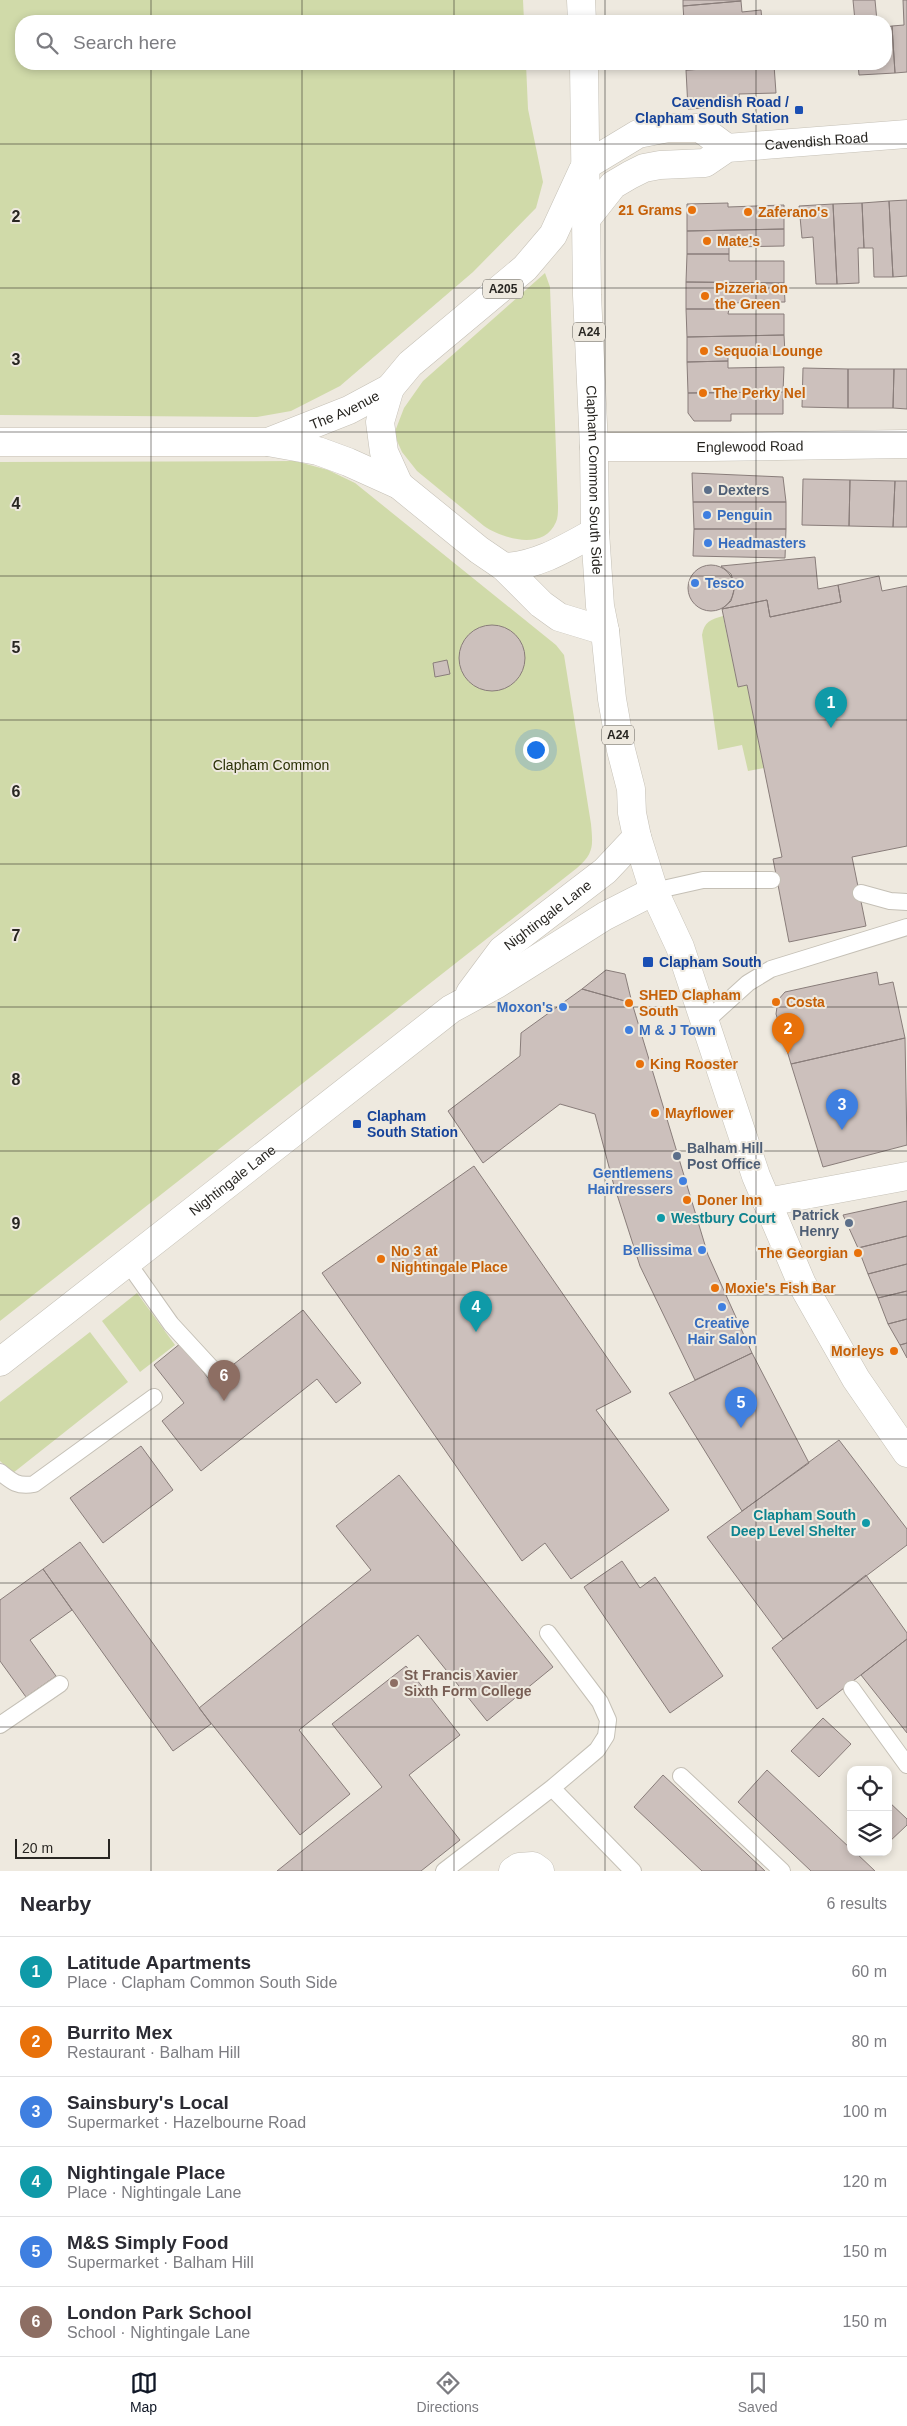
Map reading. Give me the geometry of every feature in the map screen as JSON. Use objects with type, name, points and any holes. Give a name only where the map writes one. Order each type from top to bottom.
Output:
[{"type":"main road","points":[[581,0],[582,15]]},
{"type":"main road","name":"Clapham Common South Side","points":[[584,70],[587,295],[594,447],[595,532],[600,606],[605,631],[612,699],[621,750],[631,789],[632,813],[637,837],[654,891]]},
{"type":"main road","points":[[585,166],[638,134],[668,128],[700,128],[727,148]]},
{"type":"main road","name":"Cavendish Road","points":[[586,218],[613,185],[644,168],[660,165],[705,163],[727,148],[907,134]]},
{"type":"main road","name":"The Avenue","points":[[0,442],[268,442],[349,410],[390,388],[410,364],[506,285],[543,250],[553,235],[585,166]]},
{"type":"main road","name":"A205","points":[[390,388],[380,422],[384,452],[399,485]]},
{"type":"main road","name":"A205","points":[[268,442],[318,452],[348,462],[399,485],[479,550],[504,567],[541,604],[559,617],[605,631]]},
{"type":"main road","name":"Englewood Road","points":[[594,447],[707,448],[907,444]]},
{"type":"main road","points":[[504,567],[518,567],[556,554],[595,532]]},
{"type":"main road","name":"Nightingale Lane","points":[[466,998],[502,950],[605,871],[637,837]]},
{"type":"main road","name":"Nightingale Lane","points":[[0,1362],[466,998],[498,984],[605,916],[654,891]]},
{"type":"main road","name":"A24","points":[[654,891],[680,947],[725,1088],[756,1176],[802,1284],[856,1379],[907,1453]]},
{"type":"main road","points":[[767,1202],[907,1176]]},
{"type":"main road","points":[[513,1871],[519,1867],[533,1866],[540,1871]]},
{"type":"lane","points":[[654,891],[703,880],[772,880]]},
{"type":"lane","points":[[861,893],[890,901],[907,902]]},
{"type":"lane","points":[[705,1022],[748,983],[771,969],[907,927]]},
{"type":"lane","points":[[128,1263],[171,1324],[217,1374]]},
{"type":"lane","points":[[0,1472],[13,1483],[24,1486],[34,1484],[154,1397]]},
{"type":"lane","points":[[444,1871],[552,1788],[597,1750],[606,1736],[608,1720],[600,1702],[548,1633]]},
{"type":"lane","points":[[0,1725],[60,1684]]},
{"type":"lane","points":[[852,1689],[907,1765]]},
{"type":"lane","points":[[682,1776],[782,1871]]},
{"type":"lane","points":[[552,1788],[633,1871]]},
{"type":"green space","points":[[0,0],[523,0],[524,15],[15,15],[15,70],[526,70],[528,109],[543,182],[536,208],[473,272],[340,386],[291,411],[257,417],[0,415]]},
{"type":"green space","points":[[545,273],[550,287],[558,514],[556,522],[550,531],[542,537],[523,540],[502,535],[484,526],[417,471],[402,452],[394,434],[404,408],[423,381]]},
{"type":"green space","name":"Clapham Common","points":[[295,461],[328,470],[355,483],[556,645],[564,655],[591,824],[591,849],[587,858],[577,868],[0,1321],[0,462]]},
{"type":"green space","points":[[723,616],[738,687],[747,685],[764,768],[748,771],[742,745],[718,750],[702,635],[704,627],[709,622]]},
{"type":"green space","points":[[137,1293],[175,1345],[140,1372],[102,1321]]},
{"type":"green space","points":[[90,1332],[128,1382],[13,1473],[0,1461],[0,1402]]},
{"type":"building","points":[[683,0],[741,0],[741,1],[683,6]]},
{"type":"building","points":[[853,0],[875,0],[876,15],[854,15]]},
{"type":"building","points":[[903,0],[907,0],[907,72],[895,73],[892,26],[904,25]]},
{"type":"building","points":[[741,1],[742,12],[761,10],[761,15],[684,15],[683,6]]},
{"type":"building","points":[[892,26],[895,73],[859,75],[859,70],[892,70]]},
{"type":"building","points":[[686,70],[774,70],[776,93],[739,94],[739,106],[688,109]]},
{"type":"building","points":[[907,200],[907,276],[893,277],[889,201]]},
{"type":"building","points":[[889,201],[893,277],[874,277],[873,248],[864,248],[862,203]]},
{"type":"building","points":[[728,203],[728,207],[784,205],[784,229],[687,231],[687,204]]},
{"type":"building","points":[[862,203],[864,248],[858,248],[859,283],[837,284],[833,204]]},
{"type":"building","points":[[833,204],[837,284],[816,284],[813,237],[802,238],[799,206]]},
{"type":"building","points":[[784,229],[784,246],[729,247],[729,254],[687,254],[687,231]]},
{"type":"building","points":[[687,254],[729,254],[729,261],[784,261],[784,283],[686,282]]},
{"type":"building","points":[[686,282],[784,283],[785,302],[728,303],[729,309],[686,309]]},
{"type":"building","points":[[686,309],[729,309],[728,314],[784,314],[784,335],[687,337]]},
{"type":"building","points":[[784,335],[785,354],[728,355],[728,361],[687,362],[687,337]]},
{"type":"building","points":[[728,361],[728,368],[784,367],[783,392],[688,393],[687,362]]},
{"type":"building","points":[[803,368],[848,369],[848,408],[802,407]]},
{"type":"building","points":[[848,369],[894,369],[893,408],[848,408]]},
{"type":"building","points":[[894,369],[907,369],[907,409],[893,408]]},
{"type":"building","points":[[783,392],[783,414],[731,414],[731,421],[694,421],[688,413],[688,393]]},
{"type":"building","points":[[692,473],[783,477],[786,502],[693,502]]},
{"type":"building","points":[[803,479],[850,480],[849,526],[802,525]]},
{"type":"building","points":[[850,480],[895,481],[893,527],[849,526]]},
{"type":"building","points":[[895,481],[907,481],[907,527],[893,527]]},
{"type":"building","points":[[693,502],[786,502],[786,529],[694,529]]},
{"type":"building","points":[[694,529],[786,529],[785,558],[693,556]]},
{"type":"building","points":[[815,557],[818,589],[838,585],[841,602],[770,617],[767,600],[722,609],[731,601],[735,586],[731,574],[721,566]]},
{"type":"building","points":[[706,565],[716,565],[728,571],[733,579],[733,597],[728,605],[720,610],[706,611],[698,608],[691,601],[688,593],[688,583],[691,575],[698,568]]},
{"type":"building","points":[[879,576],[882,591],[907,586],[907,846],[852,857],[866,926],[789,942],[773,859],[782,857],[747,685],[738,687],[722,609],[767,600],[770,617],[841,602],[838,585]]},
{"type":"building","points":[[492,625],[505,628],[515,635],[522,645],[525,658],[522,671],[515,681],[505,688],[492,691],[479,688],[469,681],[462,671],[459,658],[462,645],[469,635],[479,628]]},
{"type":"building","points":[[447,660],[450,674],[435,677],[433,663]]},
{"type":"building","points":[[606,970],[625,974],[632,1003],[582,989]]},
{"type":"building","points":[[877,972],[879,985],[893,982],[905,1038],[791,1064],[776,1014],[778,1000],[785,992]]},
{"type":"building","name":"Westbury Court","points":[[582,989],[632,1003],[708,1255],[752,1353],[695,1380],[640,1266],[613,1182],[595,1114],[560,1104],[483,1163],[448,1111],[520,1056],[521,1033]]},
{"type":"building","points":[[905,1038],[907,1145],[823,1167],[791,1064]]},
{"type":"building","points":[[474,1166],[631,1392],[596,1410],[669,1510],[571,1579],[545,1543],[522,1561],[322,1273]]},
{"type":"building","points":[[907,1201],[907,1236],[858,1248],[843,1215]]},
{"type":"building","points":[[907,1236],[907,1264],[868,1274],[858,1248]]},
{"type":"building","points":[[907,1264],[907,1291],[878,1298],[868,1274]]},
{"type":"building","points":[[907,1291],[907,1319],[888,1324],[878,1298]]},
{"type":"building","points":[[303,1310],[361,1383],[336,1403],[317,1379],[201,1471],[162,1421],[184,1403],[154,1365],[181,1343],[211,1382]]},
{"type":"building","points":[[907,1319],[907,1343],[900,1345],[888,1324]]},
{"type":"building","points":[[907,1343],[907,1358],[900,1345]]},
{"type":"building","points":[[752,1353],[809,1463],[742,1511],[669,1393]]},
{"type":"building","points":[[839,1440],[907,1529],[907,1545],[783,1639],[707,1537]]},
{"type":"building","points":[[141,1446],[173,1490],[103,1543],[70,1498]]},
{"type":"building","points":[[399,1475],[553,1667],[487,1721],[418,1635],[299,1730],[350,1794],[300,1835],[199,1708],[371,1570],[336,1526]]},
{"type":"building","points":[[80,1542],[211,1724],[173,1751],[43,1569]]},
{"type":"building","points":[[622,1561],[640,1588],[655,1577],[723,1676],[670,1713],[584,1587]]},
{"type":"building","points":[[43,1569],[72,1610],[30,1640],[56,1676],[26,1697],[0,1661],[0,1600]]},
{"type":"building","points":[[866,1575],[907,1633],[907,1639],[817,1709],[772,1648]]},
{"type":"building","points":[[907,1639],[907,1733],[861,1675]]},
{"type":"building","points":[[406,1666],[460,1735],[409,1775],[460,1840],[421,1871],[277,1871],[382,1787],[332,1724]]},
{"type":"building","points":[[823,1718],[851,1744],[819,1777],[791,1751]]},
{"type":"building","points":[[767,1770],[847,1845],[847,1856],[859,1856],[875,1871],[811,1871],[738,1802]]},
{"type":"building","points":[[663,1775],[765,1871],[702,1871],[634,1807]]},
{"type":"building","points":[[892,1805],[907,1819],[907,1825],[892,1839]]},
{"type":"place","name":"Cavendish Road / Clapham South Station","points":[[799,110]]},
{"type":"place","name":"21 Grams","points":[[692,210]]},
{"type":"place","name":"Zaferano's","points":[[748,212]]},
{"type":"place","name":"Mate's","points":[[707,241]]},
{"type":"place","name":"Pizzeria on the Green","points":[[705,296]]},
{"type":"place","name":"Sequoia Lounge","points":[[704,351]]},
{"type":"place","name":"The Perky Nel","points":[[703,393]]},
{"type":"place","name":"Dexters","points":[[708,490]]},
{"type":"place","name":"Penguin","points":[[707,515]]},
{"type":"place","name":"Headmasters","points":[[708,543]]},
{"type":"place","name":"Tesco","points":[[695,583]]},
{"type":"place","name":"Latitude Apartments","points":[[831,728]]},
{"type":"place","name":"Clapham South","points":[[648,962]]},
{"type":"place","name":"Costa","points":[[776,1002]]},
{"type":"place","name":"SHED Clapham South","points":[[629,1003]]},
{"type":"place","name":"Moxon's","points":[[563,1007]]},
{"type":"place","name":"M & J Town","points":[[629,1030]]},
{"type":"place","name":"Burrito Mex","points":[[788,1054]]},
{"type":"place","name":"King Rooster","points":[[640,1064]]},
{"type":"place","name":"Mayflower","points":[[655,1113]]},
{"type":"place","name":"Clapham South Station","points":[[357,1124]]},
{"type":"place","name":"Sainsbury's Local","points":[[842,1130]]},
{"type":"place","name":"Balham Hill Post Office","points":[[677,1156]]},
{"type":"place","name":"Gentlemens Hairdressers","points":[[683,1181]]},
{"type":"place","name":"Doner Inn","points":[[687,1200]]},
{"type":"place","name":"Westbury Court","points":[[661,1218]]},
{"type":"place","name":"Patrick Henry","points":[[849,1223]]},
{"type":"place","name":"Bellissima","points":[[702,1250]]},
{"type":"place","name":"The Georgian","points":[[858,1253]]},
{"type":"place","name":"No 3 at Nightingale Place","points":[[381,1259]]},
{"type":"place","name":"Moxie's Fish Bar","points":[[715,1288]]},
{"type":"place","name":"Creative Hair Salon","points":[[722,1307]]},
{"type":"place","name":"Nightingale Place","points":[[476,1332]]},
{"type":"place","name":"Morleys","points":[[894,1351]]},
{"type":"place","name":"London Park School","points":[[224,1401]]},
{"type":"place","name":"M&S Simply Food","points":[[741,1428]]},
{"type":"place","name":"Clapham South Deep Level Shelter","points":[[866,1523]]},
{"type":"place","name":"St Francis Xavier Sixth Form College","points":[[394,1683]]}]
